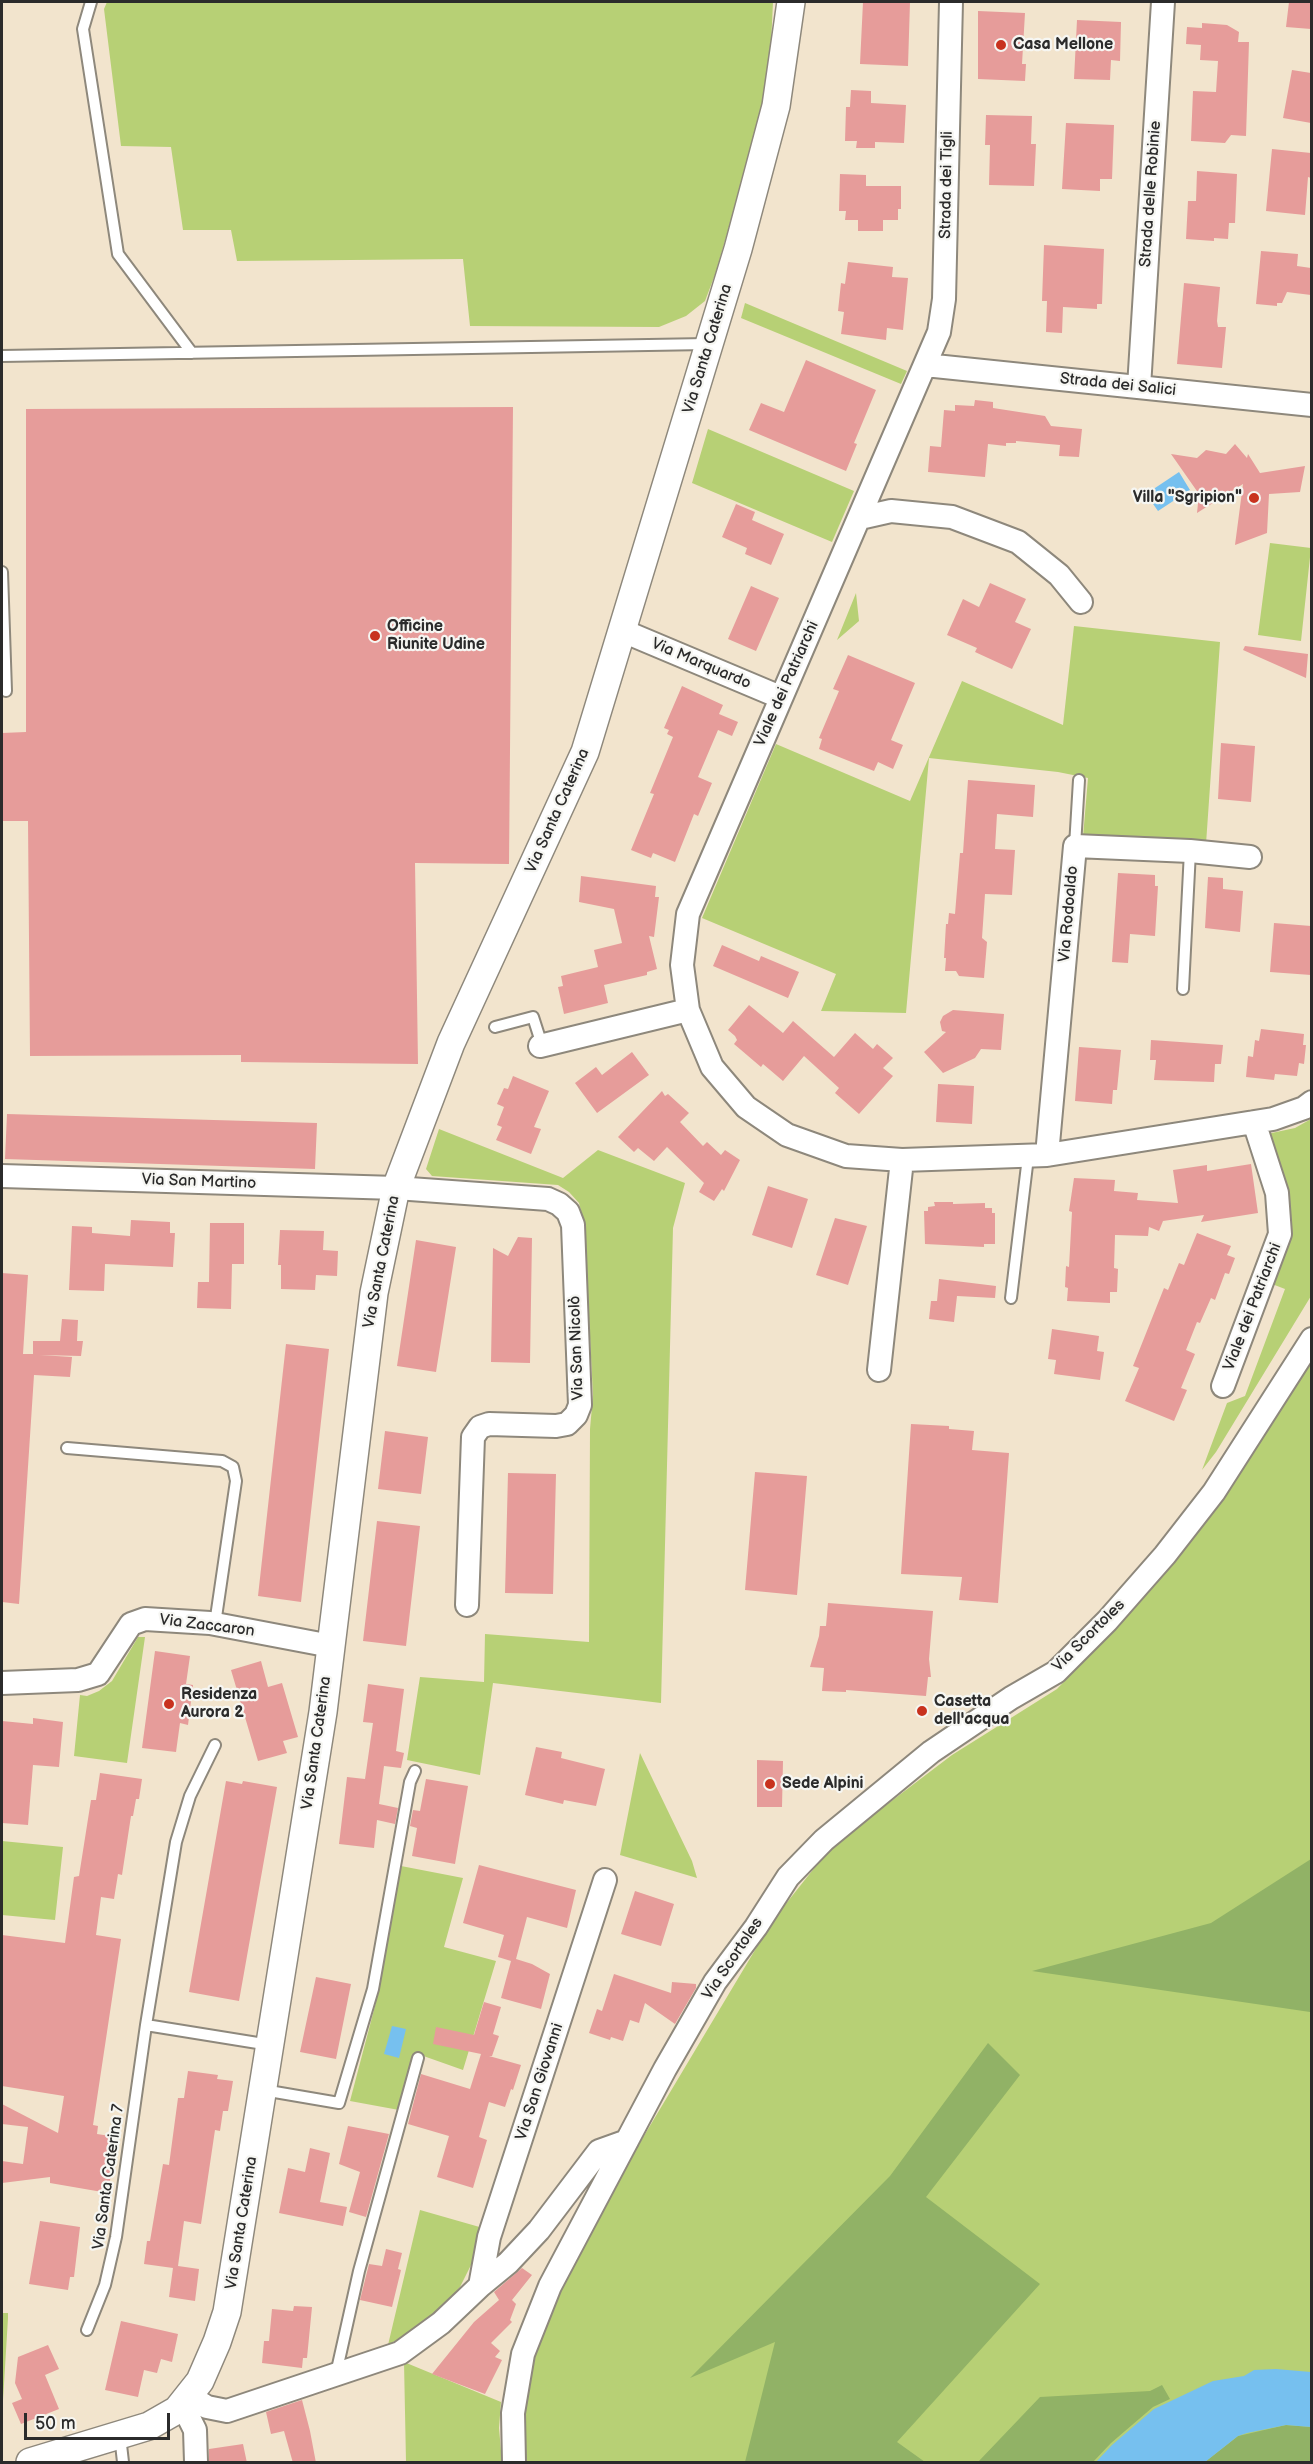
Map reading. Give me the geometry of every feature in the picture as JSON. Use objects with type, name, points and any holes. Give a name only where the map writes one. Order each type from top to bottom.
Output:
[{"type":"street","name":"Via Santa Caterina","points":[[38,2461],[149,2426],[185,2400],[208,2363],[227,2312],[323,1712],[374,1293],[396,1188],[451,1043],[585,752],[738,249],[776,106],[791,2]]},
{"type":"street","name":"Strada dei Tigli","points":[[925,365],[939,332],[944,299],[951,2]]},
{"type":"street","name":"Strada delle Robinie","points":[[1139,387],[1163,2]]},
{"type":"street","name":"Strada dei Salici","points":[[925,365],[1311,405]]},
{"type":"street","name":"Viale dei Patriarchi","points":[[925,365],[688,914],[682,965],[688,1010],[712,1067],[746,1107],[787,1135],[846,1156],[902,1160],[1037,1156],[1273,1119],[1304,1108],[1311,1102]]},
{"type":"street","points":[[860,518],[891,511],[952,516],[1018,542],[1051,568],[1081,602]]},
{"type":"street","name":"Via Marquardo","points":[[623,631],[780,697]]},
{"type":"street","name":"Via Rodoaldo","points":[[1037,1156],[1075,846],[1250,856]]},
{"type":"street","points":[[541,1045],[688,1010]]},
{"type":"street","name":"Viale dei Patriarchi","points":[[1223,1386],[1280,1234],[1277,1193],[1254,1122]]},
{"type":"street","points":[[879,1370],[902,1160]]},
{"type":"street","name":"Via San Martino","points":[[2,1176],[396,1188]]},
{"type":"street","name":"Via San Nicolò","points":[[396,1188],[548,1199],[559,1204],[568,1212],[573,1225],[580,1405],[576,1415],[567,1424],[556,1426],[489,1424],[480,1427],[473,1437],[467,1605]]},
{"type":"street","name":"Via Scortoles","points":[[514,2463],[513,2413],[524,2354],[550,2286],[715,1982],[756,1927],[788,1877],[824,1840],[931,1752],[1011,1698],[1056,1672],[1107,1621],[1166,1555],[1214,1492],[1311,1339]]},
{"type":"street","name":"Via Zaccaron","points":[[2,1683],[78,1680],[98,1674],[131,1624],[145,1619],[214,1624],[331,1646]]},
{"type":"street","name":"Via San Giovanni","points":[[480,2286],[489,2237],[605,1880]]},
{"type":"street","points":[[185,2400],[227,2411],[400,2353],[441,2323],[508,2263],[539,2230],[599,2151],[627,2141]]},
{"type":"street","points":[[185,2400],[195,2430],[196,2463]]},
{"type":"lane","points":[[91,2],[83,28],[117,254],[192,353]]},
{"type":"lane","points":[[2,356],[710,344]]},
{"type":"lane","points":[[2,573],[6,691]]},
{"type":"lane","points":[[1075,846],[1079,780]]},
{"type":"lane","points":[[1183,989],[1190,851]]},
{"type":"lane","points":[[495,1027],[533,1017],[541,1045]]},
{"type":"lane","points":[[1011,1298],[1037,1156]]},
{"type":"lane","points":[[67,1448],[222,1461],[233,1467],[236,1481],[214,1624]]},
{"type":"lane","name":"Via Santa Caterina 7","points":[[87,2330],[105,2285],[112,2260],[146,2025],[180,1826],[190,1796],[215,1744]]},
{"type":"lane","points":[[263,2090],[339,2103],[373,1989],[410,1782],[415,1771]]},
{"type":"lane","points":[[146,2025],[270,2045]]},
{"type":"lane","points":[[336,2376],[359,2271],[418,2058]]},
{"type":"lane","points":[[119,2435],[123,2463]]},
{"type":"green space","points":[[107,2],[773,2],[769,87],[716,272],[705,301],[686,316],[659,327],[470,326],[463,259],[237,261],[231,230],[183,230],[171,147],[121,146],[104,9]]},
{"type":"green space","points":[[745,303],[907,371],[901,384],[741,318]]},
{"type":"green space","points":[[708,429],[854,491],[832,542],[692,483]]},
{"type":"green space","points":[[1270,543],[1311,548],[1301,641],[1258,635]]},
{"type":"green space","points":[[856,593],[859,621],[837,640]]},
{"type":"green space","points":[[1074,626],[1220,642],[1206,844],[1083,837],[1088,778],[1058,772],[929,758],[906,1013],[821,1011],[836,974],[702,918],[776,744],[910,801],[962,681],[1063,725]]},
{"type":"green space","points":[[1311,1119],[1311,1296],[1216,1452],[1202,1470],[1227,1403],[1245,1396],[1285,1289],[1272,1284],[1288,1246],[1288,1229],[1267,1134],[1295,1128]]},
{"type":"green space","points":[[439,1129],[563,1178],[598,1150],[685,1183],[673,1228],[661,1703],[493,1683],[480,1775],[407,1760],[420,1677],[484,1682],[485,1634],[589,1642],[590,1429],[593,1395],[584,1223],[579,1203],[569,1192],[558,1185],[432,1176],[426,1169]]},
{"type":"green space","points":[[1311,1358],[1311,2462],[522,2462],[520,2424],[531,2355],[557,2290],[614,2186],[773,1920],[831,1847],[952,1755],[1057,1689],[1131,1611],[1211,1515]]},
{"type":"green space","points":[[138,1637],[145,1637],[127,1763],[74,1756],[80,1695],[87,1696],[99,1691],[112,1681]]},
{"type":"green space","points":[[640,1753],[692,1861],[697,1878],[620,1855]]},
{"type":"green space","points":[[2,1841],[63,1847],[55,1920],[2,1915]]},
{"type":"green space","points":[[1311,1859],[1312,2011],[1310,2012],[1032,1971],[1211,1923]]},
{"type":"green space","points":[[401,1866],[463,1878],[444,1947],[496,1961],[463,2070],[415,2053],[399,2110],[350,2101],[375,2006]]},
{"type":"green space","points":[[988,2043],[1020,2075],[926,2197],[1040,2284],[897,2442],[925,2462],[745,2462],[775,2342],[690,2378],[890,2176]]},
{"type":"green space","points":[[420,2210],[483,2228],[473,2261],[460,2287],[430,2321],[388,2345]]},
{"type":"green space","points":[[2,2313],[8,2313],[8,2318],[2,2417]]},
{"type":"green space","points":[[404,2362],[501,2402],[499,2428],[502,2462],[406,2462]]},
{"type":"green space","points":[[1162,2385],[1170,2399],[1153,2407],[1111,2443],[1093,2462],[978,2462],[1040,2397],[1150,2391]]},
{"type":"green space","points":[[1286,2425],[1311,2427],[1311,2462],[1205,2462],[1238,2436]]},
{"type":"water","points":[[1179,472],[1190,490],[1158,511],[1146,494]]},
{"type":"water","points":[[392,2026],[406,2029],[399,2058],[384,2054]]},
{"type":"water","points":[[1254,2370],[1311,2372],[1311,2427],[1286,2425],[1247,2433],[1238,2436],[1205,2462],[1096,2462],[1154,2409],[1213,2381],[1244,2376]]},
{"type":"building","points":[[863,2],[910,2],[908,66],[860,64]]},
{"type":"building","points":[[1289,2],[1311,2],[1311,29],[1286,27]]},
{"type":"building","name":"Casa Mellone","points":[[978,11],[1025,13],[1022,64],[1026,64],[1025,81],[978,79]]},
{"type":"building","points":[[1077,20],[1121,22],[1120,61],[1111,60],[1110,80],[1074,79]]},
{"type":"building","points":[[1202,23],[1227,25],[1239,32],[1238,42],[1249,42],[1246,136],[1231,135],[1225,143],[1191,141],[1193,91],[1216,92],[1218,61],[1200,60],[1201,45],[1186,44],[1187,27],[1202,28]]},
{"type":"building","points":[[1292,70],[1311,73],[1311,123],[1283,118]]},
{"type":"building","points":[[851,90],[871,91],[871,103],[906,105],[904,143],[875,142],[875,148],[856,148],[857,141],[845,141],[846,107],[850,107]]},
{"type":"building","points":[[986,115],[1032,116],[1031,144],[1036,144],[1034,186],[989,185],[990,145],[985,145]]},
{"type":"building","points":[[1066,123],[1114,125],[1112,179],[1100,179],[1100,191],[1062,189]]},
{"type":"building","points":[[1272,149],[1311,153],[1311,178],[1308,177],[1305,215],[1266,211]]},
{"type":"building","points":[[1197,171],[1237,174],[1235,223],[1229,223],[1228,239],[1214,238],[1214,241],[1186,239],[1188,201],[1196,201]]},
{"type":"building","points":[[840,174],[866,175],[866,186],[901,186],[901,209],[898,209],[898,220],[883,220],[883,231],[858,231],[858,220],[845,220],[846,211],[839,211]]},
{"type":"building","points":[[1044,245],[1104,249],[1102,304],[1097,304],[1097,309],[1063,307],[1062,333],[1046,332],[1047,301],[1042,301]]},
{"type":"building","points":[[1261,251],[1298,254],[1297,266],[1311,268],[1311,295],[1287,292],[1282,303],[1277,303],[1277,306],[1256,304]]},
{"type":"building","points":[[848,262],[893,267],[892,277],[908,278],[903,330],[887,328],[886,340],[841,334],[844,312],[838,311],[841,283],[845,284]]},
{"type":"building","points":[[1184,283],[1220,287],[1217,321],[1218,327],[1226,327],[1222,368],[1177,364]]},
{"type":"building","points":[[806,360],[876,390],[854,443],[857,444],[846,471],[749,430],[761,403],[784,412]]},
{"type":"building","points":[[975,400],[993,402],[993,408],[1045,416],[1051,426],[1082,429],[1079,457],[1059,456],[1060,445],[1016,441],[1016,443],[1006,443],[1006,446],[988,444],[985,477],[928,472],[930,446],[941,447],[944,410],[955,411],[955,405],[974,406]]},
{"type":"building","points":[[513,407],[509,864],[415,863],[418,1064],[241,1062],[241,1055],[30,1056],[28,821],[2,821],[2,733],[26,732],[26,409]]},
{"type":"building","name":"Villa \"Sgripion\"","points":[[1235,444],[1247,458],[1248,454],[1260,473],[1305,466],[1300,492],[1269,494],[1267,533],[1235,545],[1243,484],[1197,513],[1199,494],[1171,454],[1197,458],[1206,450],[1226,454]]},
{"type":"building","points":[[736,504],[755,512],[752,520],[784,534],[771,565],[745,554],[747,548],[722,537]]},
{"type":"building","points":[[990,583],[1026,599],[1015,622],[1031,629],[1012,669],[975,652],[977,648],[947,635],[963,599],[979,607]]},
{"type":"building","points":[[751,586],[779,598],[756,651],[728,639]]},
{"type":"building","points":[[1245,646],[1308,654],[1306,678],[1243,650]]},
{"type":"building","points":[[848,655],[915,683],[891,740],[903,745],[893,769],[878,762],[874,771],[819,749],[822,739],[819,738],[839,691],[833,689]]},
{"type":"building","points":[[682,686],[723,705],[719,714],[738,722],[732,736],[718,730],[698,777],[712,783],[698,816],[694,814],[675,862],[653,853],[651,858],[631,850],[654,794],[650,793],[673,737],[667,734],[669,730],[664,728]]},
{"type":"building","points":[[1221,743],[1255,746],[1251,802],[1218,799]]},
{"type":"building","points":[[968,780],[1035,785],[1033,817],[997,814],[995,849],[1015,850],[1012,895],[985,894],[982,938],[987,942],[984,978],[959,976],[956,971],[945,971],[946,924],[948,924],[949,913],[955,914],[960,853],[963,853]]},
{"type":"building","points":[[1118,873],[1155,875],[1155,886],[1158,886],[1155,936],[1130,934],[1128,963],[1112,962]]},
{"type":"building","points":[[581,876],[656,886],[655,897],[659,897],[654,937],[649,936],[657,969],[647,972],[647,975],[604,985],[608,1003],[564,1014],[558,987],[563,986],[561,976],[598,967],[594,950],[622,943],[614,909],[579,902]]},
{"type":"building","points":[[1208,877],[1223,878],[1223,889],[1243,891],[1240,932],[1205,928]]},
{"type":"building","points":[[1274,923],[1311,926],[1311,975],[1270,972]]},
{"type":"building","points":[[722,945],[759,961],[761,956],[799,972],[788,998],[713,966]]},
{"type":"building","points":[[749,1005],[783,1033],[793,1021],[834,1057],[855,1033],[873,1049],[877,1044],[893,1058],[883,1068],[893,1076],[859,1114],[835,1093],[839,1088],[804,1056],[783,1081],[763,1064],[761,1067],[734,1044],[737,1040],[728,1030]]},
{"type":"building","points":[[953,1010],[1004,1014],[1001,1050],[981,1049],[975,1058],[943,1073],[924,1052],[946,1032],[942,1031],[940,1022],[943,1016]]},
{"type":"building","points":[[1261,1029],[1304,1034],[1303,1045],[1306,1045],[1304,1064],[1299,1063],[1297,1076],[1275,1074],[1274,1080],[1246,1077],[1248,1056],[1253,1057],[1255,1040],[1259,1041]]},
{"type":"building","points":[[1151,1040],[1223,1045],[1221,1064],[1215,1064],[1214,1082],[1154,1080],[1156,1060],[1150,1060]]},
{"type":"building","points":[[1079,1047],[1121,1050],[1117,1090],[1113,1090],[1112,1104],[1075,1101]]},
{"type":"building","points":[[632,1052],[649,1075],[597,1113],[575,1083],[596,1067],[602,1075]]},
{"type":"building","points":[[513,1076],[549,1091],[534,1127],[541,1129],[531,1154],[496,1140],[502,1127],[497,1125],[504,1107],[497,1104],[504,1088],[508,1089]]},
{"type":"building","points":[[938,1084],[974,1086],[972,1124],[936,1122]]},
{"type":"building","points":[[662,1091],[665,1096],[668,1094],[689,1113],[680,1122],[703,1146],[707,1142],[721,1155],[725,1150],[740,1160],[724,1191],[722,1189],[714,1201],[699,1192],[704,1183],[667,1147],[654,1161],[638,1148],[634,1152],[618,1137]]},
{"type":"building","points":[[7,1114],[317,1123],[315,1169],[5,1159]]},
{"type":"building","points":[[1251,1164],[1258,1213],[1201,1222],[1204,1215],[1163,1221],[1159,1231],[1149,1227],[1148,1236],[1115,1235],[1114,1268],[1118,1269],[1117,1292],[1110,1292],[1110,1303],[1067,1301],[1066,1266],[1069,1267],[1072,1212],[1069,1211],[1074,1178],[1115,1180],[1114,1191],[1138,1193],[1137,1200],[1178,1203],[1173,1170],[1207,1165],[1207,1171]]},
{"type":"building","points":[[768,1186],[808,1199],[792,1248],[752,1235]]},
{"type":"building","points":[[934,1202],[985,1203],[985,1208],[992,1208],[992,1213],[995,1213],[995,1244],[984,1244],[984,1247],[925,1244],[924,1211],[928,1211],[928,1207],[935,1206]]},
{"type":"building","points":[[835,1218],[867,1226],[848,1285],[816,1275]]},
{"type":"building","points":[[131,1220],[170,1222],[170,1233],[175,1233],[173,1267],[105,1264],[104,1291],[69,1290],[72,1226],[92,1227],[92,1233],[130,1236]]},
{"type":"building","points":[[210,1223],[244,1223],[244,1264],[232,1264],[231,1309],[197,1308],[198,1282],[209,1282]]},
{"type":"building","points":[[280,1230],[324,1231],[323,1250],[338,1251],[337,1276],[316,1275],[315,1290],[281,1289],[281,1265],[278,1265]]},
{"type":"building","points":[[1197,1233],[1231,1246],[1227,1255],[1235,1258],[1229,1274],[1225,1273],[1215,1300],[1211,1298],[1200,1323],[1197,1322],[1186,1350],[1195,1354],[1181,1388],[1187,1390],[1174,1421],[1125,1401],[1139,1368],[1133,1366],[1164,1288],[1168,1290],[1179,1263],[1184,1265]]},
{"type":"building","points":[[518,1237],[532,1238],[530,1363],[491,1362],[493,1248],[508,1256]]},
{"type":"building","points":[[416,1240],[456,1247],[436,1372],[397,1366]]},
{"type":"building","points":[[2,1273],[28,1275],[23,1354],[33,1354],[33,1341],[60,1341],[62,1319],[78,1320],[77,1341],[83,1341],[81,1356],[40,1355],[72,1357],[70,1377],[34,1375],[19,1604],[2,1602]]},
{"type":"building","points":[[939,1279],[996,1286],[995,1298],[957,1296],[954,1322],[929,1319],[931,1301],[937,1301]]},
{"type":"building","points":[[1052,1329],[1099,1336],[1097,1351],[1104,1352],[1100,1380],[1054,1374],[1056,1360],[1048,1359]]},
{"type":"building","points":[[286,1344],[329,1349],[301,1602],[258,1596]]},
{"type":"building","points":[[911,1424],[949,1426],[949,1429],[974,1431],[972,1450],[1009,1453],[998,1603],[959,1600],[962,1577],[901,1574]]},
{"type":"building","points":[[385,1431],[428,1437],[421,1494],[378,1489]]},
{"type":"building","points":[[755,1472],[807,1476],[797,1595],[745,1590]]},
{"type":"building","points":[[508,1473],[556,1474],[553,1594],[505,1593]]},
{"type":"building","points":[[377,1521],[420,1526],[406,1646],[363,1641]]},
{"type":"building","points":[[828,1603],[933,1611],[929,1659],[931,1677],[928,1677],[926,1696],[846,1690],[846,1692],[822,1691],[824,1668],[810,1667],[820,1626],[826,1626]]},
{"type":"building","name":"Residenza Aurora 2","points":[[155,1651],[190,1656],[186,1684],[193,1685],[188,1725],[180,1723],[176,1752],[142,1748]]},
{"type":"building","points":[[261,1661],[268,1687],[282,1683],[298,1737],[283,1741],[287,1753],[258,1761],[231,1670]]},
{"type":"building","points":[[368,1684],[404,1689],[396,1751],[404,1753],[401,1768],[384,1766],[379,1804],[398,1808],[395,1824],[377,1820],[374,1848],[339,1844],[347,1777],[365,1779],[373,1723],[363,1722]]},
{"type":"building","points":[[33,1718],[63,1722],[59,1767],[33,1765],[28,1825],[2,1823],[2,1721],[33,1724]]},
{"type":"building","points":[[536,1747],[562,1752],[561,1758],[605,1769],[596,1806],[564,1800],[563,1804],[525,1795]]},
{"type":"building","name":"Sede Alpini","points":[[757,1760],[783,1761],[782,1807],[757,1807]]},
{"type":"building","points":[[100,1773],[142,1779],[139,1799],[136,1799],[133,1816],[131,1816],[122,1875],[118,1874],[114,1899],[101,1897],[96,1935],[121,1939],[93,2125],[98,2126],[97,2134],[117,2137],[108,2193],[50,2183],[50,2177],[2,2183],[2,2161],[23,2164],[28,2127],[2,2124],[2,2104],[58,2133],[64,2096],[2,2086],[2,1935],[65,1943],[74,1877],[79,1876],[91,1800],[96,1800]]},
{"type":"building","points":[[426,1779],[468,1786],[455,1864],[412,1856],[417,1828],[410,1826],[413,1810],[420,1811]]},
{"type":"building","points":[[226,1781],[242,1784],[243,1781],[277,1787],[239,2001],[189,1992]]},
{"type":"building","points":[[479,1865],[576,1890],[567,1928],[527,1917],[516,1959],[532,1964],[550,1974],[541,2009],[501,1998],[511,1961],[498,1957],[504,1935],[463,1923]]},
{"type":"building","points":[[635,1891],[674,1904],[661,1946],[621,1934]]},
{"type":"building","points":[[614,1974],[671,1993],[672,1982],[696,1984],[696,1988],[675,2024],[645,2003],[639,2023],[630,2020],[623,2041],[611,2037],[610,2040],[589,2033],[597,2009],[602,2011]]},
{"type":"building","points":[[316,1977],[351,1984],[336,2059],[300,2052]]},
{"type":"building","points":[[484,2002],[501,2007],[493,2034],[499,2036],[492,2056],[489,2056],[521,2065],[505,2107],[489,2102],[479,2137],[487,2140],[473,2188],[437,2177],[449,2136],[408,2124],[421,2074],[470,2089],[481,2054],[433,2044],[436,2027],[474,2035]]},
{"type":"building","points":[[188,2071],[218,2075],[217,2079],[233,2081],[228,2111],[223,2111],[220,2131],[215,2130],[201,2224],[184,2221],[178,2266],[199,2269],[195,2301],[169,2297],[173,2268],[144,2264],[163,2164],[169,2165],[178,2098],[184,2098]]},
{"type":"building","points":[[348,2126],[389,2134],[366,2217],[349,2212],[360,2172],[339,2164]]},
{"type":"building","points":[[310,2148],[330,2153],[320,2202],[347,2207],[343,2226],[279,2213],[288,2168],[305,2172]]},
{"type":"building","points":[[40,2221],[80,2227],[74,2277],[70,2277],[68,2290],[29,2284]]},
{"type":"building","points":[[386,2249],[402,2253],[398,2269],[401,2270],[392,2307],[360,2300],[369,2264],[382,2266]]},
{"type":"building","points":[[522,2268],[532,2275],[512,2300],[516,2304],[510,2320],[512,2322],[491,2343],[500,2351],[495,2357],[502,2360],[485,2394],[432,2374],[474,2322],[499,2300],[494,2292]]},
{"type":"building","points":[[294,2306],[312,2307],[307,2358],[303,2358],[302,2368],[262,2363],[264,2341],[269,2341],[272,2309],[293,2311]]},
{"type":"building","points":[[121,2321],[178,2334],[172,2362],[161,2359],[157,2373],[144,2370],[138,2397],[105,2390]]},
{"type":"building","points":[[48,2345],[59,2369],[45,2375],[59,2409],[21,2424],[12,2403],[22,2399],[15,2383],[18,2357]]},
{"type":"building","points":[[302,2400],[316,2463],[293,2463],[284,2431],[271,2434],[266,2412]]},
{"type":"building","points":[[243,2444],[247,2463],[209,2463],[209,2449]]},
{"type":"place","name":"Casa Mellone","points":[[1001,45]]},
{"type":"place","name":"Villa \"Sgripion\"","points":[[1254,498]]},
{"type":"place","name":"Officine Riunite Udine","points":[[375,636]]},
{"type":"place","name":"Residenza Aurora 2","points":[[169,1704]]},
{"type":"place","name":"Casetta dell'acqua","points":[[922,1711]]},
{"type":"place","name":"Sede Alpini","points":[[770,1784]]}]
